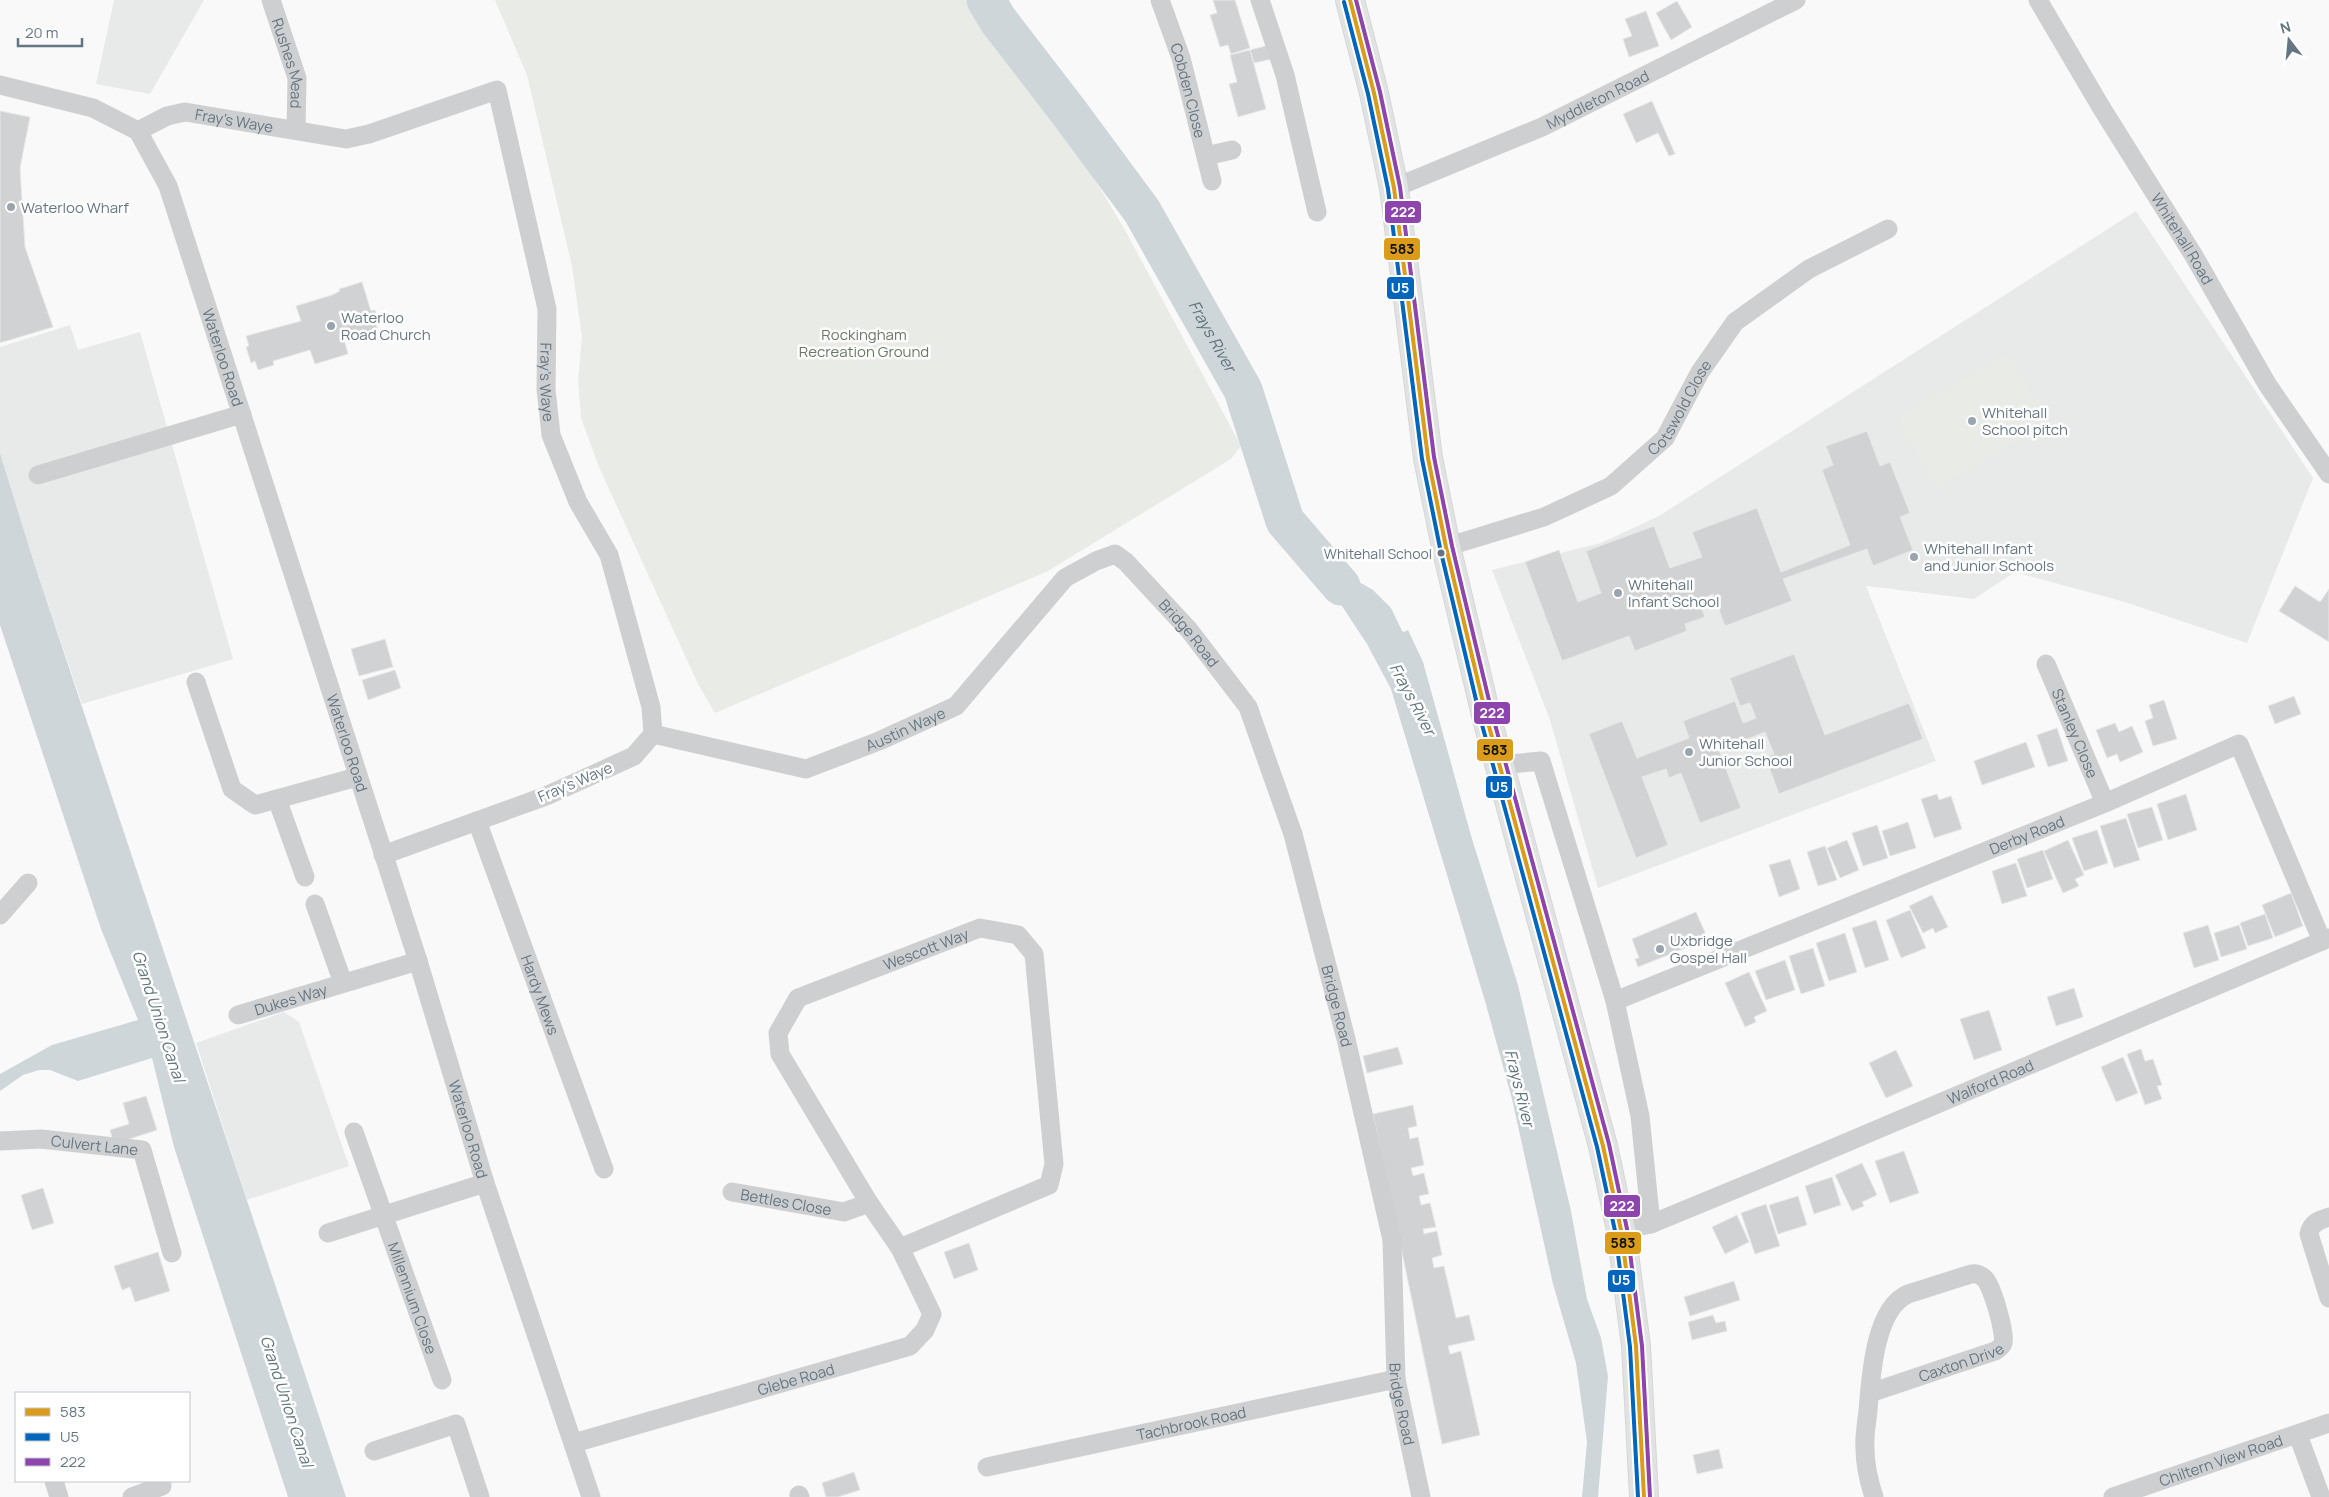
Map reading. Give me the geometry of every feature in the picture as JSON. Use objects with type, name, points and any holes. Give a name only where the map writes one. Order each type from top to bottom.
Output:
[{"type":"main road","points":[[1350,0],[1374,93],[1394,188],[1428,458],[1446,547],[1466,635],[1602,1146],[1621,1230],[1636,1346],[1644,1497]]},
{"type":"street","name":"Rushes Mead","points":[[271,0],[297,78],[296,130]]},
{"type":"street","name":"Cobden Close","points":[[1160,0],[1181,58],[1212,182]]},
{"type":"street","points":[[1260,0],[1285,75],[1317,212]]},
{"type":"street","name":"Myddleton Road","points":[[1394,188],[1542,127],[1796,0]]},
{"type":"street","name":"Whitehall Road","points":[[2038,0],[2101,107],[2194,256],[2268,384],[2329,474]]},
{"type":"street","points":[[0,85],[93,108],[138,130]]},
{"type":"street","name":"Fray's Waye","points":[[138,130],[168,116],[185,112],[346,139],[369,134],[497,90],[547,309],[546,389],[551,435],[578,502],[609,554],[651,707],[653,734],[634,756],[546,796],[384,855]]},
{"type":"street","name":"Waterloo Road","points":[[138,130],[168,186],[357,778],[418,961],[485,1184],[574,1442],[591,1497]]},
{"type":"street","points":[[1206,156],[1232,150]]},
{"type":"street","name":"Cotswold Close","points":[[1446,547],[1544,517],[1611,486],[1665,438],[1700,372],[1735,322],[1809,269],[1888,229]]},
{"type":"street","points":[[38,475],[242,414]]},
{"type":"street","name":"Austin Waye","points":[[653,734],[806,769],[879,741],[956,706],[1065,578],[1096,561],[1115,554],[1126,562]]},
{"type":"street","name":"Bridge Road","points":[[1126,562],[1189,630],[1248,707],[1293,834],[1346,1038],[1392,1240],[1396,1379],[1421,1497]]},
{"type":"street","name":"Stanley Close","points":[[2046,664],[2105,803]]},
{"type":"street","points":[[196,682],[232,789],[255,805],[357,778]]},
{"type":"street","name":"Derby Road","points":[[1615,1001],[2105,803],[2239,744],[2325,939]]},
{"type":"street","points":[[1500,765],[1542,760],[1615,1001],[1640,1116],[1651,1224]]},
{"type":"street","points":[[278,798],[305,878]]},
{"type":"street","name":"Hardy Mews","points":[[477,821],[604,1169]]},
{"type":"street","points":[[1,913],[28,883]]},
{"type":"street","name":"Dukes Way","points":[[315,904],[343,983]]},
{"type":"street","name":"Wescott Way","points":[[980,928],[1018,935],[1034,954],[1054,1164],[1048,1186],[900,1248],[869,1203],[780,1054],[778,1033],[798,998],[980,928]]},
{"type":"street","name":"Walford Road","points":[[1621,1230],[1651,1224],[1777,1172],[2325,939]]},
{"type":"street","name":"Dukes Way","points":[[238,1014],[418,961]]},
{"type":"street","name":"Millennium Close","points":[[354,1132],[442,1380]]},
{"type":"street","name":"Culvert Lane","points":[[0,1141],[41,1139],[142,1150],[172,1253]]},
{"type":"street","points":[[328,1233],[485,1184]]},
{"type":"street","name":"Bettles Close","points":[[732,1192],[844,1212],[869,1203]]},
{"type":"street","points":[[2329,1216],[2316,1222],[2310,1228],[2309,1234],[2329,1298]]},
{"type":"street","name":"Glebe Road","points":[[574,1442],[910,1346],[925,1330],[932,1314],[900,1248]]},
{"type":"street","name":"Caxton Drive","points":[[1870,1393],[2000,1348],[2004,1342],[2002,1328],[1990,1287],[1985,1278],[1978,1274],[1971,1274],[1900,1298],[1890,1311],[1879,1338],[1872,1365],[1864,1447],[1868,1477],[1874,1497]]},
{"type":"street","name":"Tachbrook Road","points":[[987,1467],[1396,1379]]},
{"type":"street","points":[[374,1451],[456,1424],[480,1497]]},
{"type":"street","name":"Chiltern View Road","points":[[2113,1497],[2329,1424]]},
{"type":"street","points":[[2298,1435],[2320,1497]]},
{"type":"street","points":[[54,1482],[59,1497]]},
{"type":"street","points":[[132,1497],[162,1486],[161,1482]]},
{"type":"shaded area","points":[[114,0],[204,0],[150,94],[96,84]]},
{"type":"shaded area","name":"Whitehall Infant and Junior Schools","points":[[2136,211],[2313,478],[2247,643],[2125,602],[2015,572],[1974,599],[1866,586],[1936,761],[1598,888],[1550,720],[1492,570],[1601,543],[1659,516]]},
{"type":"shaded area","points":[[70,325],[78,350],[140,332],[233,659],[82,704],[35,566],[0,453],[0,347]]},
{"type":"shaded area","points":[[284,1012],[299,1022],[349,1166],[247,1200],[196,1043]]},
{"type":"green space","name":"Rockingham Recreation Ground","points":[[495,0],[973,0],[1021,75],[1088,168],[1125,230],[1241,446],[1231,459],[1048,571],[715,713],[698,684],[599,467],[581,418],[578,380],[582,337],[572,266],[527,75]]},
{"type":"green space","name":"Whitehall School pitch","points":[[2009,353],[2049,423],[1936,488],[1896,418]]},
{"type":"water","name":"Grand Union Canal","points":[[0,453],[35,566],[346,1497],[288,1497],[174,1147],[152,1058],[78,1081],[50,1070],[39,1070],[23,1075],[0,1091],[0,1074],[52,1045],[138,1020],[101,929],[0,625]]},
{"type":"water","points":[[1321,538],[1359,582],[1373,590],[1391,608],[1402,631],[1408,630],[1423,662],[1472,839],[1518,985],[1571,1211],[1587,1299],[1601,1338],[1608,1376],[1598,1497],[1582,1497],[1587,1442],[1576,1363],[1553,1284],[1512,1099],[1485,1001],[1391,689],[1367,644],[1340,603],[1298,550]]},
{"type":"building","points":[[1213,0],[1235,0],[1250,48],[1231,54],[1228,45],[1220,47],[1210,15],[1217,13]]},
{"type":"building","points":[[1677,1],[1692,27],[1671,40],[1656,13]]},
{"type":"building","points":[[1646,11],[1659,46],[1629,57],[1623,39],[1632,36],[1625,19]]},
{"type":"building","points":[[1269,45],[1272,59],[1254,63],[1250,50]]},
{"type":"building","points":[[1250,50],[1266,109],[1238,117],[1229,84],[1237,82],[1230,55]]},
{"type":"building","points":[[1652,101],[1675,154],[1669,156],[1658,133],[1636,143],[1623,114]]},
{"type":"building","name":"Waterloo Wharf","points":[[0,111],[30,117],[20,168],[25,247],[53,327],[0,343]]},
{"type":"building","name":"Waterloo Road Church","points":[[362,282],[371,311],[375,310],[377,317],[374,318],[379,333],[366,337],[367,341],[364,342],[362,339],[349,343],[347,338],[344,339],[348,354],[315,364],[310,350],[273,361],[274,365],[258,370],[255,361],[251,363],[246,347],[249,346],[246,336],[301,321],[296,306],[332,295],[340,291],[339,289]]},
{"type":"building","points":[[1867,431],[1880,466],[1890,462],[1910,513],[1900,517],[1913,550],[1873,566],[1867,549],[1783,579],[1792,601],[1725,626],[1713,594],[1699,600],[1705,617],[1685,624],[1687,631],[1635,651],[1629,636],[1562,661],[1525,562],[1559,550],[1578,602],[1601,593],[1586,551],[1654,526],[1670,568],[1702,557],[1692,532],[1757,508],[1781,572],[1850,545],[1822,470],[1833,465],[1826,446]]},
{"type":"building","points":[[2295,586],[2320,602],[2329,589],[2329,642],[2279,611]]},
{"type":"building","points":[[385,639],[393,667],[359,676],[351,649]]},
{"type":"building","points":[[1794,654],[1825,735],[1909,703],[1923,739],[1779,794],[1765,757],[1774,754],[1765,732],[1719,750],[1741,808],[1700,823],[1681,773],[1669,778],[1666,769],[1642,777],[1668,845],[1636,858],[1589,734],[1622,721],[1637,758],[1689,738],[1683,721],[1735,701],[1743,723],[1756,718],[1750,703],[1740,706],[1730,678]]},
{"type":"building","points":[[395,670],[401,688],[368,700],[362,680]]},
{"type":"building","points":[[2294,696],[2301,714],[2275,724],[2268,706]]},
{"type":"building","points":[[2164,700],[2177,739],[2153,746],[2145,721],[2153,718],[2149,705]]},
{"type":"building","points":[[2115,723],[2119,732],[2132,726],[2143,752],[2120,762],[2117,754],[2107,758],[2096,730]]},
{"type":"building","points":[[2057,728],[2068,761],[2048,767],[2037,735]]},
{"type":"building","points":[[2026,742],[2035,767],[1982,785],[1974,761]]},
{"type":"building","points":[[1937,794],[1939,800],[1951,796],[1962,829],[1934,838],[1921,799]]},
{"type":"building","points":[[2186,794],[2197,830],[2168,840],[2157,804]]},
{"type":"building","points":[[2152,807],[2163,840],[2138,848],[2127,814]]},
{"type":"building","points":[[2126,818],[2140,860],[2114,868],[2100,826]]},
{"type":"building","points":[[1908,822],[1916,848],[1890,856],[1882,831]]},
{"type":"building","points":[[1877,825],[1888,858],[1863,866],[1852,833]]},
{"type":"building","points":[[2097,830],[2108,863],[2084,871],[2072,838]]},
{"type":"building","points":[[1847,840],[1859,870],[1840,878],[1827,848]]},
{"type":"building","points":[[2068,840],[2084,875],[2075,879],[2079,886],[2063,893],[2044,851]]},
{"type":"building","points":[[1825,846],[1837,880],[1818,886],[1807,852]]},
{"type":"building","points":[[2043,850],[2053,879],[2027,888],[2017,859]]},
{"type":"building","points":[[1790,859],[1800,889],[1779,897],[1769,865]]},
{"type":"building","points":[[2016,863],[2027,896],[2002,904],[1992,871]]},
{"type":"building","points":[[2291,893],[2303,926],[2275,937],[2262,905]]},
{"type":"building","points":[[1932,895],[1948,927],[1935,933],[1933,928],[1923,933],[1909,906]]},
{"type":"building","points":[[1910,910],[1926,948],[1901,958],[1886,920]]},
{"type":"building","name":"Uxbridge Gospel Hall","points":[[1696,912],[1708,939],[1638,967],[1635,959],[1639,958],[1632,939]]},
{"type":"building","points":[[2265,914],[2273,938],[2248,946],[2240,923]]},
{"type":"building","points":[[1876,920],[1889,960],[1865,968],[1852,928]]},
{"type":"building","points":[[2208,925],[2219,960],[2194,968],[2183,933]]},
{"type":"building","points":[[2239,925],[2247,949],[2221,957],[2214,933]]},
{"type":"building","points":[[1845,933],[1857,972],[1829,981],[1816,943]]},
{"type":"building","points":[[1813,948],[1825,986],[1801,994],[1789,956]]},
{"type":"building","points":[[1785,960],[1795,990],[1766,1000],[1755,971]]},
{"type":"building","points":[[1749,972],[1767,1011],[1754,1017],[1756,1022],[1745,1027],[1725,983]]},
{"type":"building","points":[[2074,988],[2083,1017],[2056,1026],[2047,997]]},
{"type":"building","points":[[1989,1010],[2002,1050],[1974,1060],[1960,1019]]},
{"type":"building","points":[[1398,1047],[1403,1064],[1367,1073],[1363,1056]]},
{"type":"building","points":[[2141,1049],[2145,1061],[2153,1059],[2162,1085],[2157,1086],[2162,1099],[2145,1105],[2127,1054]]},
{"type":"building","points":[[1896,1050],[1913,1086],[1886,1098],[1869,1063]]},
{"type":"building","points":[[2123,1057],[2138,1093],[2116,1102],[2101,1067]]},
{"type":"building","points":[[146,1096],[157,1130],[114,1144],[110,1130],[129,1124],[123,1103]]},
{"type":"building","points":[[1413,1105],[1417,1126],[1408,1128],[1410,1139],[1418,1137],[1424,1165],[1411,1168],[1413,1176],[1424,1173],[1429,1194],[1419,1196],[1421,1205],[1430,1203],[1436,1227],[1423,1229],[1424,1234],[1437,1231],[1442,1255],[1432,1258],[1434,1268],[1444,1266],[1456,1318],[1469,1315],[1475,1340],[1448,1346],[1450,1354],[1461,1351],[1480,1435],[1442,1444],[1373,1114]]},
{"type":"building","points":[[1904,1151],[1919,1193],[1890,1203],[1875,1161]]},
{"type":"building","points":[[1862,1163],[1877,1195],[1862,1202],[1864,1206],[1852,1211],[1835,1175]]},
{"type":"building","points":[[1832,1177],[1841,1205],[1814,1214],[1805,1186]]},
{"type":"building","points":[[43,1188],[54,1223],[32,1230],[21,1195]]},
{"type":"building","points":[[1798,1196],[1807,1225],[1778,1234],[1769,1205]]},
{"type":"building","points":[[1766,1204],[1780,1246],[1755,1254],[1741,1213]]},
{"type":"building","points":[[1737,1215],[1749,1242],[1725,1254],[1712,1227]]},
{"type":"building","points":[[969,1243],[978,1270],[954,1279],[944,1252]]},
{"type":"building","points":[[158,1252],[170,1291],[135,1302],[130,1287],[122,1290],[114,1266]]},
{"type":"building","points":[[1734,1281],[1740,1300],[1690,1316],[1684,1297]]},
{"type":"building","points":[[1713,1315],[1716,1323],[1725,1321],[1727,1331],[1692,1340],[1688,1322]]},
{"type":"building","points":[[1719,1449],[1723,1468],[1697,1474],[1693,1455]]},
{"type":"building","points":[[854,1472],[860,1490],[838,1497],[826,1497],[822,1483]]},
{"type":"waterway","name":"Frays River","points":[[986,0],[998,20],[1142,211],[1243,390],[1285,521],[1341,586]]},
{"type":"transit line","name":"583","points":[[1350,0],[1374,93],[1394,188],[1428,458],[1446,547],[1487,719],[1603,1146],[1621,1230],[1636,1346],[1644,1497]]},
{"type":"transit line","name":"222","points":[[1356,0],[1380,92],[1400,187],[1434,457],[1452,546],[1493,717],[1609,1144],[1627,1229],[1642,1346],[1650,1497]]},
{"type":"transit line","name":"U5","points":[[1344,2],[1368,94],[1388,189],[1422,459],[1440,548],[1481,721],[1597,1147],[1615,1231],[1630,1347],[1638,1497]]},
{"type":"place","name":"Waterloo Wharf","points":[[11,207]]},
{"type":"place","name":"Waterloo Road Church","points":[[331,326]]},
{"type":"place","name":"Whitehall School pitch","points":[[1972,421]]},
{"type":"place","name":"Whitehall School","points":[[1441,553]]},
{"type":"place","name":"Whitehall Infant and Junior Schools","points":[[1914,557]]},
{"type":"place","name":"Whitehall Infant School","points":[[1618,593]]},
{"type":"place","name":"Whitehall Junior School","points":[[1689,752]]},
{"type":"place","name":"Uxbridge Gospel Hall","points":[[1660,949]]}]
